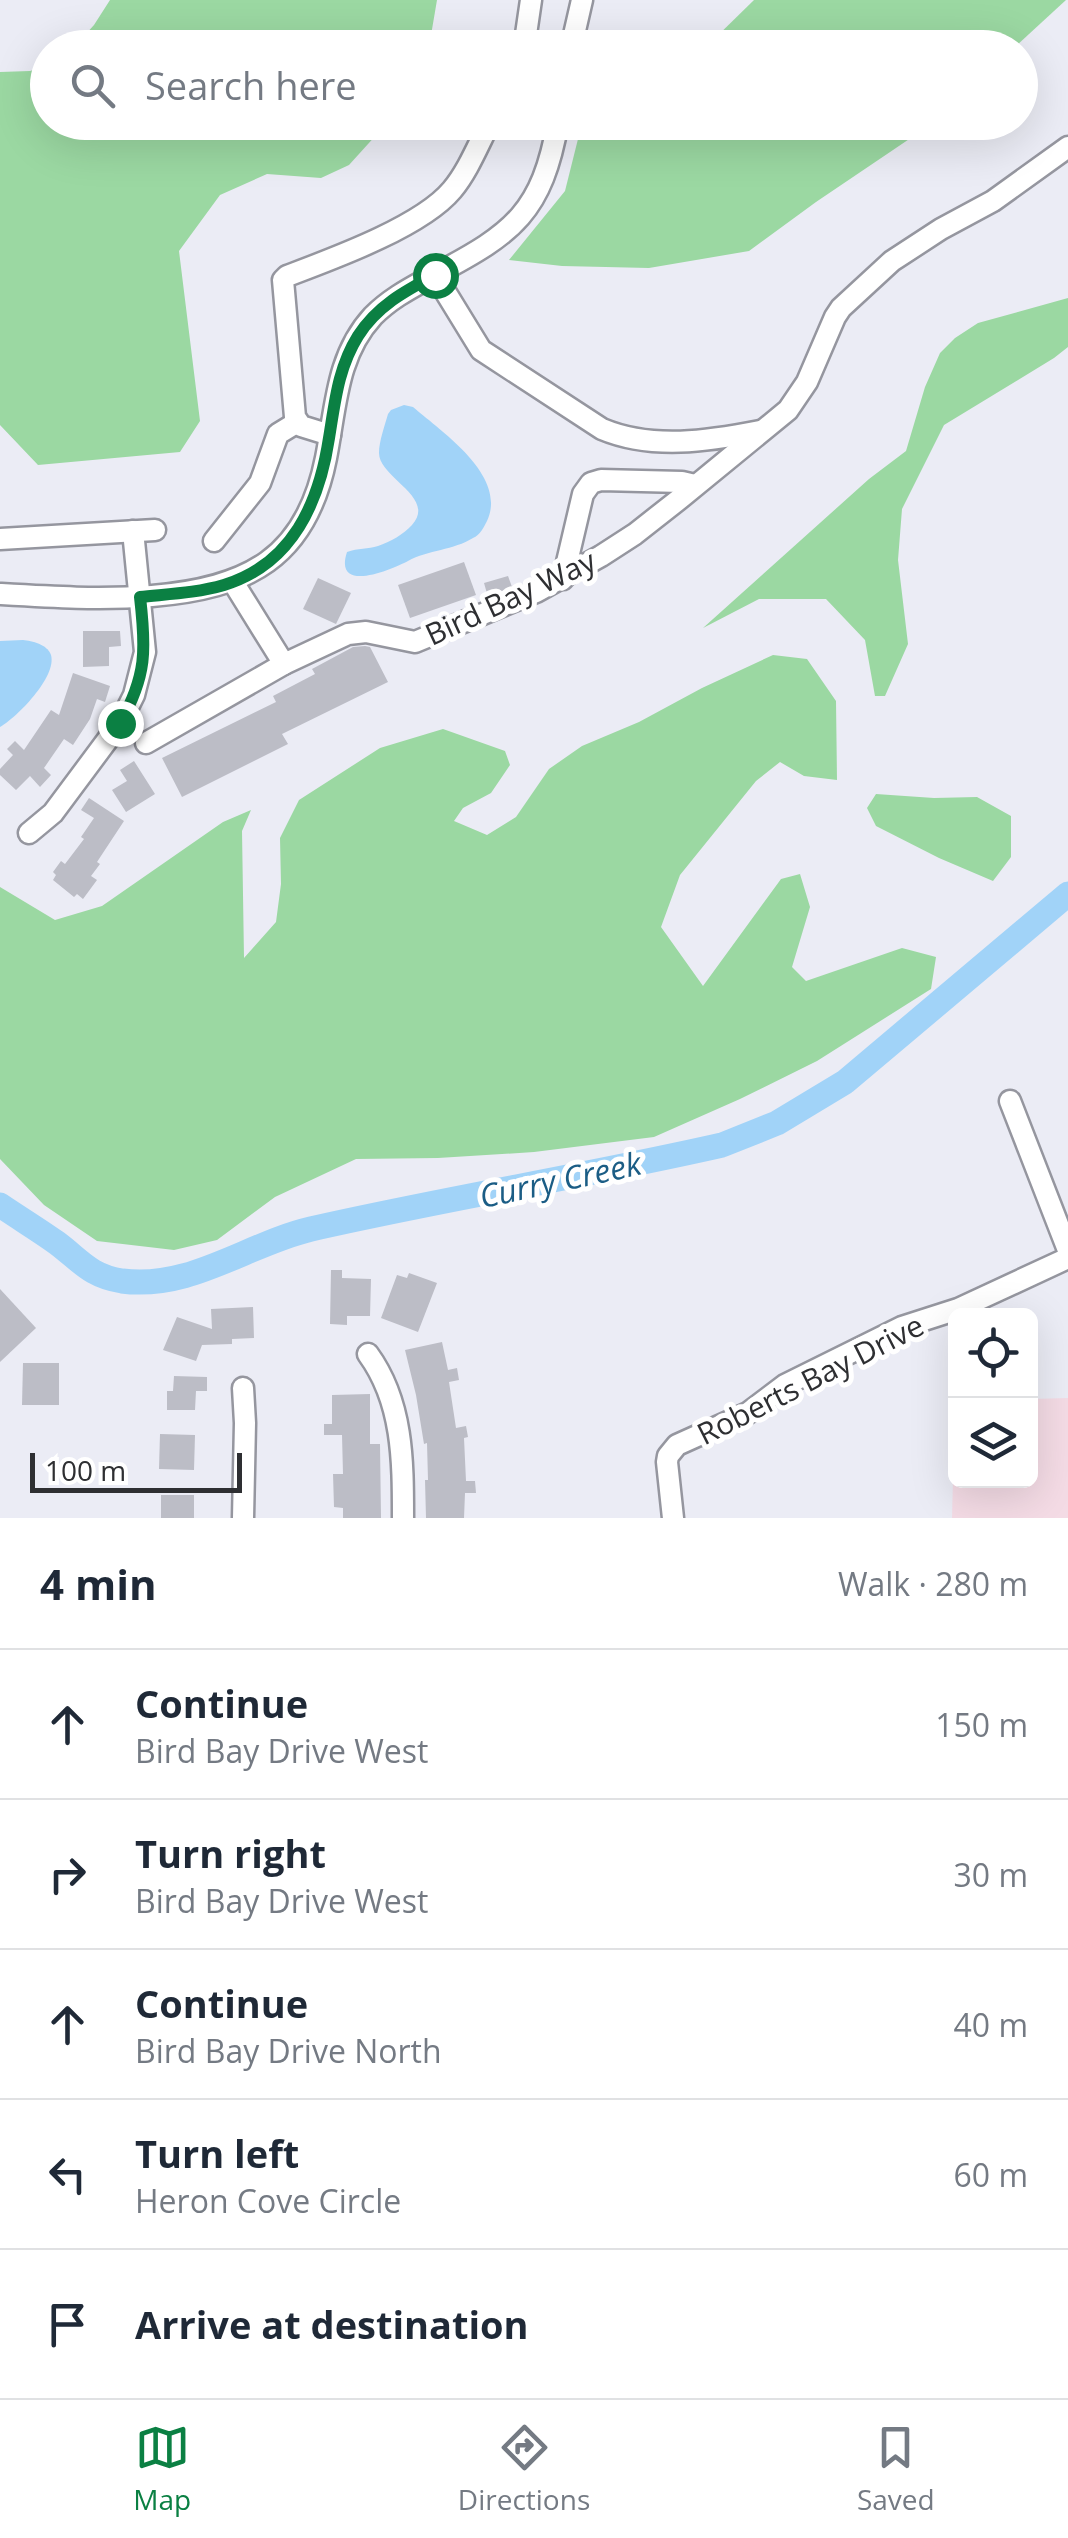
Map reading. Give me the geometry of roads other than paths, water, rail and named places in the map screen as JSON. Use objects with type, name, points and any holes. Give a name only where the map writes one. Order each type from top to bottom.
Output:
[{"type":"street","points":[[527,30],[531,0]]},
{"type":"street","points":[[575,30],[582,0]]},
{"type":"street","points":[[330,436],[296,422],[284,278],[403,226],[437,206],[457,183],[480,140]]},
{"type":"street","points":[[0,594],[86,598],[194,592],[232,582],[274,556],[304,522],[322,478],[339,380],[359,335],[392,300],[490,244],[517,221],[546,175],[554,140]]},
{"type":"street","name":"Bird Bay Way","points":[[146,742],[284,664],[353,632],[415,642],[563,579],[635,534],[788,410],[798,398],[835,317],[892,261],[993,202],[1068,147]]},
{"type":"street","points":[[435,275],[481,350],[602,429],[618,436],[688,442],[762,430]]},
{"type":"street","points":[[214,541],[260,483],[278,434],[296,422]]},
{"type":"street","points":[[563,579],[584,494],[591,484],[601,480],[695,485]]},
{"type":"street","points":[[0,539],[144,530],[140,597],[144,660],[128,708],[52,813],[29,832]]},
{"type":"street","points":[[232,582],[284,664]]},
{"type":"street","points":[[1010,1101],[1068,1254]]},
{"type":"street","name":"Roberts Bay Drive","points":[[672,1518],[667,1462],[677,1446],[748,1413],[785,1386],[902,1327],[958,1309],[1068,1254]]},
{"type":"street","points":[[368,1354],[387,1385],[396,1416],[401,1447],[402,1518]]},
{"type":"street","points":[[243,1388],[243,1518]]},
{"type":"water","points":[[404,405],[413,407],[440,429],[480,472],[491,504],[487,521],[478,535],[466,542],[378,573],[356,576],[345,565],[347,552],[392,540],[409,528],[418,515],[413,497],[381,462],[379,453],[388,414]]},
{"type":"water","points":[[23,640],[46,648],[51,664],[34,696],[0,727],[0,641]]},
{"type":"waterway","name":"Curry Creek","points":[[0,1205],[94,1272],[111,1279],[147,1282],[195,1272],[311,1229],[722,1145],[777,1123],[845,1082],[1068,894]]}]
